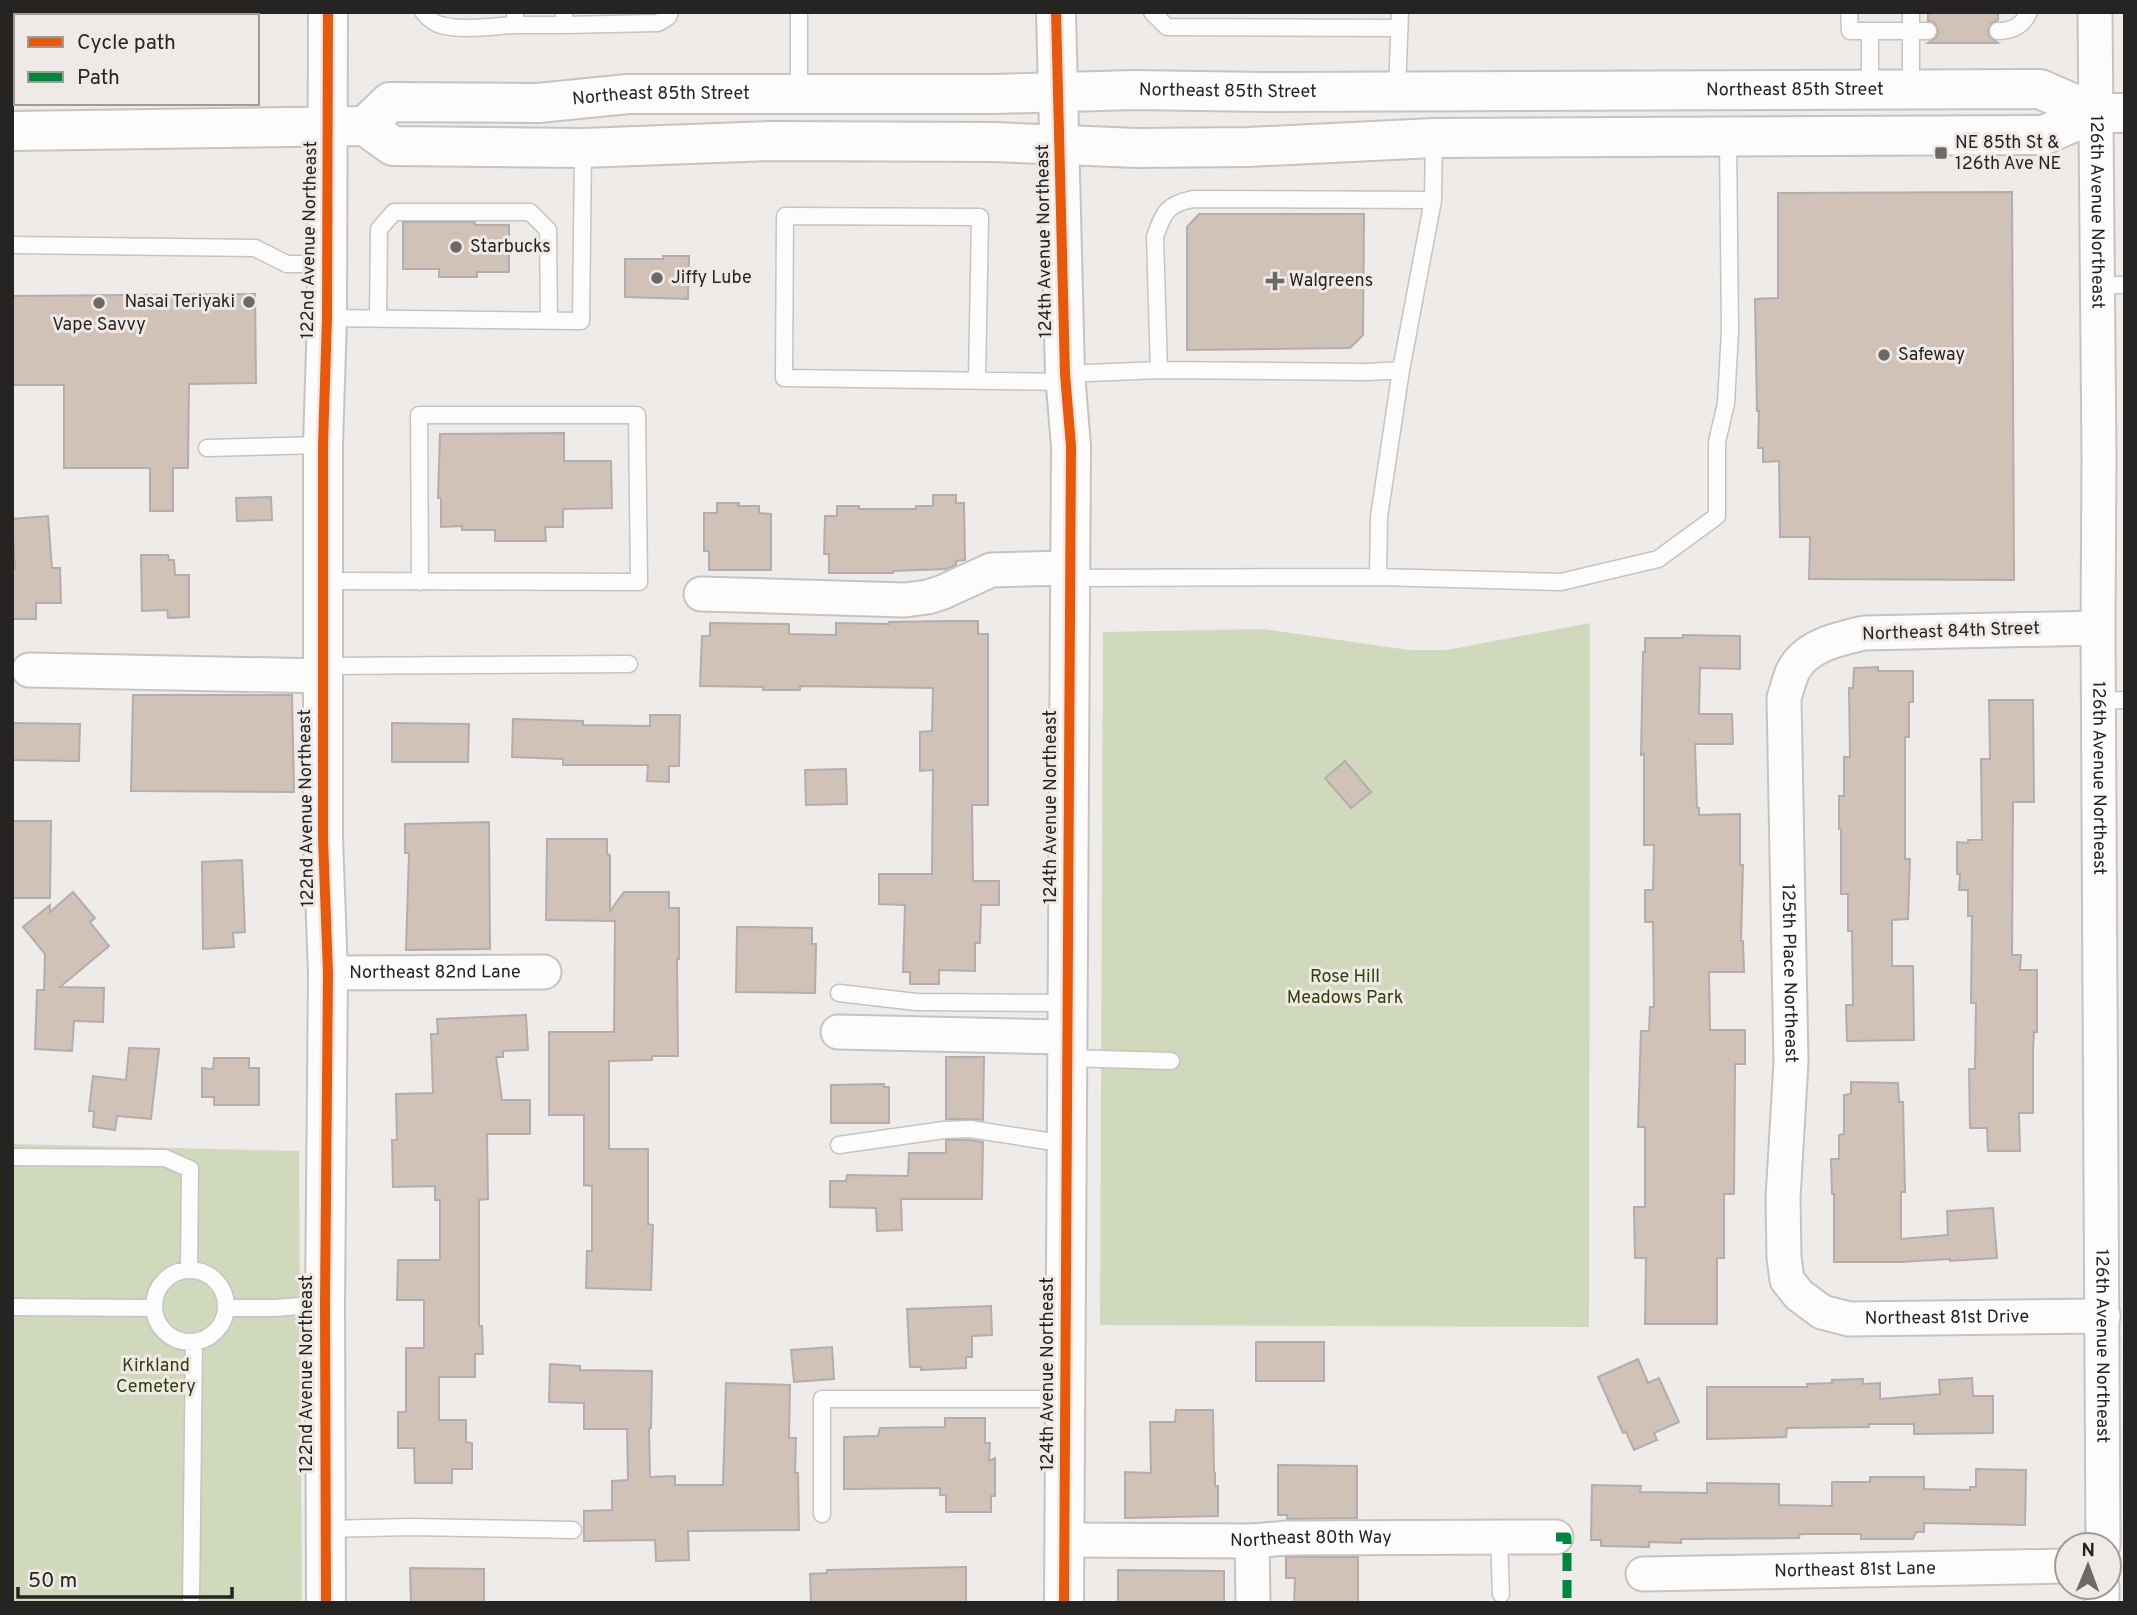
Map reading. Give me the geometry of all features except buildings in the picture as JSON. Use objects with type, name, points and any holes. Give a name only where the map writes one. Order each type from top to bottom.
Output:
[{"type":"main road","name":"122nd Avenue Northeast","points":[[326,1603],[324,1304],[328,973],[323,838],[323,445],[327,264],[347,126],[328,12]]},
{"type":"main road","name":"124th Avenue Northeast","points":[[1056,12],[1070,446],[1064,1603]]},
{"type":"main road","points":[[1728,138],[1759,115],[1845,115],[1864,103],[1870,89]]},
{"type":"main road","name":"Northeast 85th Street","points":[[347,126],[390,102],[538,103],[628,94],[2040,89],[2110,113]]},
{"type":"main road","points":[[1472,138],[1496,117],[1503,115],[1589,115],[1602,109],[1614,90]]},
{"type":"main road","points":[[12,131],[347,126],[393,146],[583,148],[771,141],[994,142],[1129,148],[1248,147],[1434,138],[2043,135],[2110,113]]},
{"type":"street","name":"126th Avenue Northeast","points":[[2095,12],[2110,113],[2110,285],[2099,458],[2098,628],[2111,701],[2103,1316],[2114,1501],[2106,1531]]},
{"type":"street","points":[[701,594],[905,600],[943,592],[991,570],[1070,573]]},
{"type":"street","name":"Northeast 84th Street","points":[[1808,653],[1830,641],[1864,633],[2098,628]]},
{"type":"street","name":"125th Place Northeast","points":[[1799,1294],[1787,1280],[1784,1257],[1783,1198],[1791,1062],[1784,698],[1793,670],[1808,653]]},
{"type":"street","points":[[29,670],[323,671]]},
{"type":"street","name":"Northeast 82nd Lane","points":[[328,973],[544,972]]},
{"type":"street","points":[[838,1032],[1067,1033]]},
{"type":"street","name":"Northeast 81st Drive","points":[[1799,1294],[1822,1312],[1849,1319],[2103,1316]]},
{"type":"street","name":"Northeast 80th Way","points":[[1064,1540],[1252,1541],[1288,1538],[1556,1537]]},
{"type":"street","points":[[1252,1541],[1253,1603]]},
{"type":"street","name":"Northeast 81st Lane","points":[[1643,1574],[2053,1566]]},
{"type":"lane","points":[[423,12],[430,20],[454,27],[515,19],[564,18],[658,23],[668,18],[670,12]]},
{"type":"lane","points":[[799,12],[799,95]]},
{"type":"lane","points":[[1152,12],[1167,27],[1400,20],[1397,92]]},
{"type":"lane","points":[[1849,12],[1850,32],[1920,31]]},
{"type":"lane","points":[[1911,12],[1920,31],[1911,89]]},
{"type":"lane","points":[[1998,31],[2014,29],[2023,23],[2029,12]]},
{"type":"lane","points":[[1870,31],[1870,89]]},
{"type":"lane","points":[[1378,578],[1379,517],[1401,370],[1433,200],[1434,138]]},
{"type":"lane","points":[[1070,573],[1561,582],[1658,559],[1717,516],[1717,442],[1726,403],[1730,331],[1728,138]]},
{"type":"lane","points":[[327,318],[581,321],[583,148]]},
{"type":"lane","points":[[1158,370],[1155,237],[1162,216],[1176,202],[1193,199],[1433,200]]},
{"type":"lane","points":[[378,318],[379,229],[394,212],[530,212],[548,230],[549,320]]},
{"type":"lane","points":[[977,380],[980,217],[785,216],[784,378],[977,380],[1066,378],[1158,370],[1401,370]]},
{"type":"lane","points":[[12,245],[255,248],[287,264],[327,264]]},
{"type":"lane","points":[[322,581],[420,582],[639,582],[637,415],[419,415],[420,582]]},
{"type":"lane","points":[[207,448],[323,445]]},
{"type":"lane","points":[[323,671],[629,664]]},
{"type":"lane","points":[[839,993],[916,1002],[1067,1033],[1171,1061]]},
{"type":"lane","points":[[839,1145],[944,1130],[970,1129],[1066,1144]]},
{"type":"lane","points":[[12,1157],[165,1158],[190,1170],[189,1269]]},
{"type":"lane","points":[[189,1269],[209,1274],[217,1281],[223,1290],[227,1307],[223,1322],[216,1332],[194,1342],[171,1337],[156,1320],[154,1308],[159,1286],[177,1272],[189,1269]]},
{"type":"lane","points":[[227,1307],[275,1308],[324,1304]]},
{"type":"lane","points":[[12,1307],[154,1308]]},
{"type":"lane","points":[[191,1603],[194,1342]]},
{"type":"lane","points":[[822,1514],[822,1399],[1065,1399]]},
{"type":"lane","points":[[326,1529],[573,1530]]},
{"type":"lane","points":[[1499,1537],[1501,1594]]},
{"type":"green space","name":"Rose Hill Meadows Park","points":[[1590,623],[1589,1327],[1100,1325],[1103,632],[1263,629],[1409,650],[1447,650]]},
{"type":"green space","name":"Kirkland Cemetery","points":[[12,1144],[299,1151],[302,1603],[12,1603]]},
{"type":"marked path","points":[[1556,1537],[1567,1537],[1567,1603]]},
{"type":"cycle path","points":[[326,1603],[328,973],[323,838],[323,445],[327,318],[328,12]]},
{"type":"cycle path","points":[[1056,12],[1065,374],[1071,446],[1064,1603]]},
{"type":"place","name":"NE 85th St & 126th Ave NE","points":[[1941,153]]},
{"type":"place","name":"Starbucks","points":[[456,247]]},
{"type":"place","name":"Jiffy Lube","points":[[657,278]]},
{"type":"place","name":"Walgreens","points":[[1275,281]]},
{"type":"place","name":"Nasai Teriyaki","points":[[249,302]]},
{"type":"place","name":"Vape Savvy","points":[[99,303]]},
{"type":"place","name":"Safeway","points":[[1884,355]]}]
